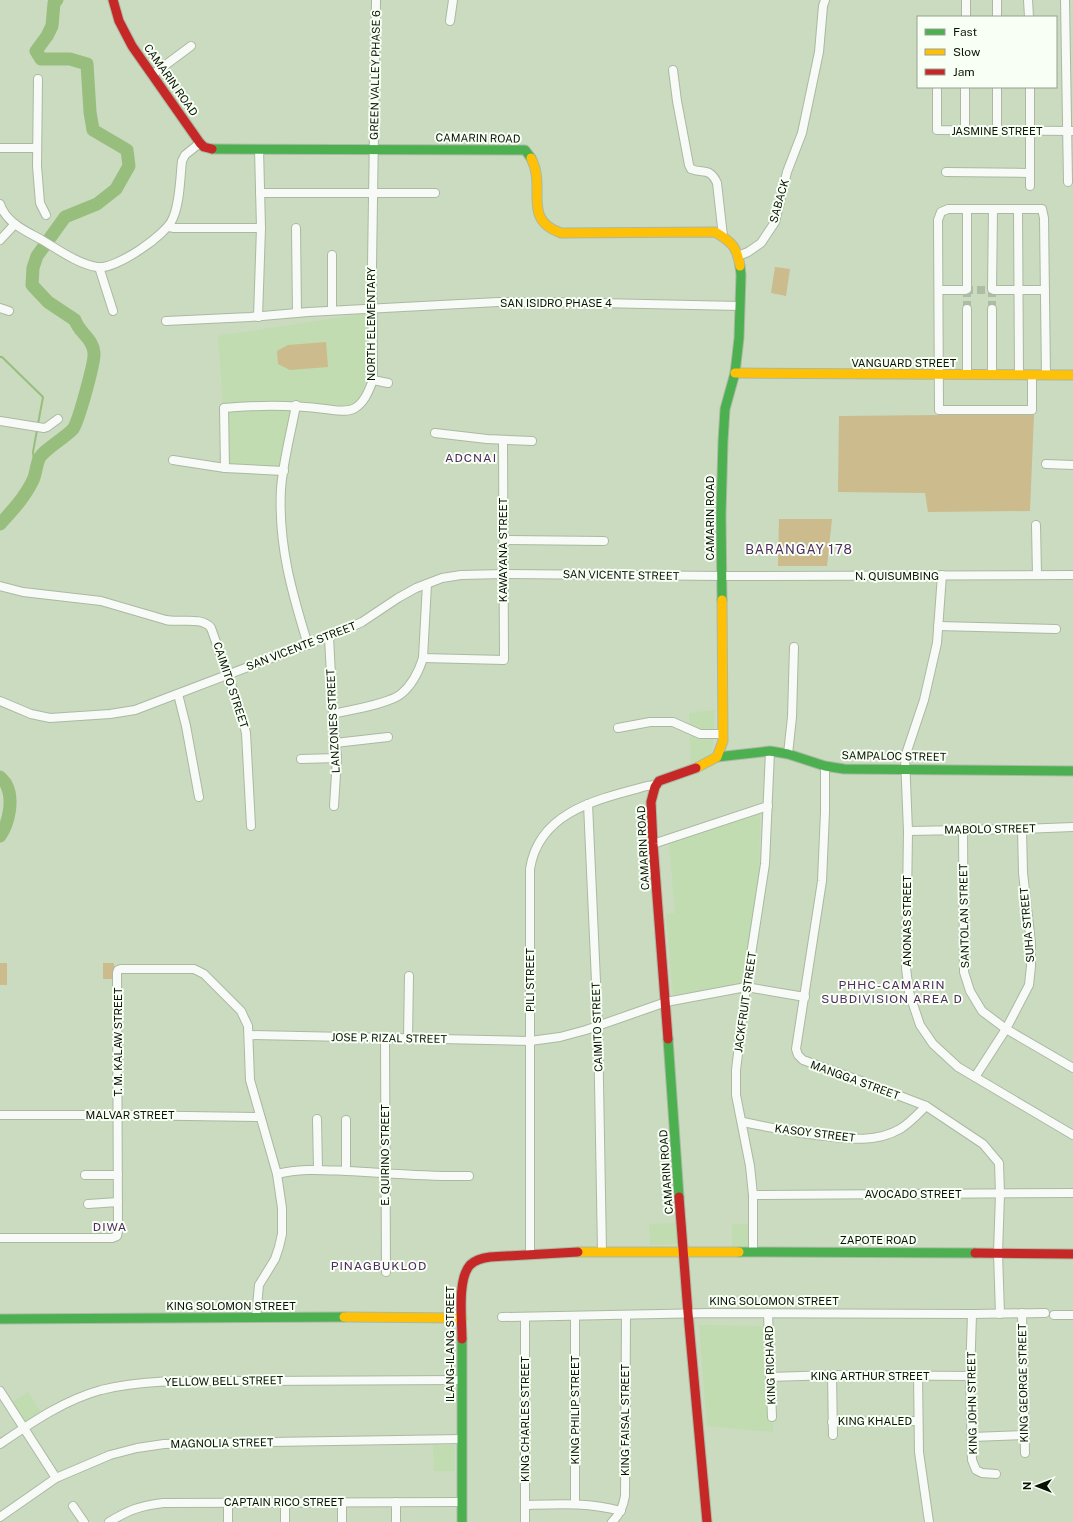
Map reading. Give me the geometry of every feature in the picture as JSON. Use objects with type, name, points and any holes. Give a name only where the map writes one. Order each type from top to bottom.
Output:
[{"type":"main road","name":"CAMARIN ROAD","points":[[113,0],[116,14],[124,33],[200,143],[206,148],[525,150],[529,152],[535,166],[538,214],[540,221],[547,228],[561,233],[701,230],[715,232],[724,236],[730,241],[738,256],[741,275],[739,338],[735,373],[725,409],[723,427],[723,741],[717,757]]},
{"type":"main road","name":"VANGUARD STREET","points":[[735,373],[1073,375]]},
{"type":"main road","name":"SAMPALOC STREET","points":[[717,757],[770,751],[788,754],[825,766],[844,769],[1073,771]]},
{"type":"main road","points":[[655,785],[665,778],[702,766],[717,757]]},
{"type":"main road","name":"CAMARIN ROAD","points":[[655,785],[652,797],[653,844],[666,1002],[688,1313],[707,1522]]},
{"type":"main road","name":"ILANG-ILANG STREET","points":[[462,1522],[462,1278],[470,1265],[475,1261],[487,1257],[530,1253],[684,1251]]},
{"type":"main road","name":"ZAPOTE ROAD","points":[[684,1251],[1073,1254]]},
{"type":"main road","name":"KING SOLOMON STREET","points":[[0,1319],[256,1317],[462,1318]]},
{"type":"street","name":"GREEN VALLEY PHASE 6","points":[[374,150],[376,0]]},
{"type":"street","points":[[450,21],[453,0]]},
{"type":"street","name":"SABACK","points":[[738,256],[748,252],[761,243],[775,222],[787,172],[802,133],[819,52],[823,6],[825,0]]},
{"type":"street","points":[[966,0],[966,16]]},
{"type":"street","points":[[997,0],[997,16]]},
{"type":"street","points":[[1028,0],[1029,16]]},
{"type":"street","points":[[1065,0],[1070,68],[1070,173],[1068,182]]},
{"type":"street","points":[[152,75],[191,46]]},
{"type":"street","points":[[674,70],[677,101],[689,165],[691,169],[710,173],[714,177],[724,236]]},
{"type":"street","points":[[38,79],[37,148],[40,203],[46,214]]},
{"type":"street","points":[[965,88],[965,131]]},
{"type":"street","points":[[997,88],[998,131]]},
{"type":"street","points":[[1030,88],[1030,186]]},
{"type":"street","name":"JASMINE STREET","points":[[937,90],[937,130],[1070,131]]},
{"type":"street","points":[[0,204],[9,220],[15,224],[80,261],[99,267],[106,267],[119,262],[162,234],[169,227],[176,210],[182,161],[184,156],[200,143]]},
{"type":"street","points":[[0,148],[37,148]]},
{"type":"street","points":[[258,317],[261,228],[259,149]]},
{"type":"street","name":"NORTH ELEMENTARY","points":[[224,468],[224,408],[296,405],[338,411],[350,410],[360,404],[369,390],[373,380],[372,266],[374,150]]},
{"type":"street","points":[[946,172],[1030,173]]},
{"type":"street","points":[[260,194],[435,193]]},
{"type":"street","points":[[1032,375],[1032,410],[939,411],[938,220],[941,212],[948,209],[993,210],[1040,208],[1044,212],[1046,375]]},
{"type":"street","points":[[1018,209],[1019,375]]},
{"type":"street","points":[[939,290],[966,289],[967,210]]},
{"type":"street","points":[[993,210],[993,289],[1045,290]]},
{"type":"street","points":[[0,240],[15,224]]},
{"type":"street","points":[[169,227],[261,228]]},
{"type":"street","points":[[296,228],[297,313]]},
{"type":"street","points":[[332,254],[332,310]]},
{"type":"street","points":[[99,267],[113,311]]},
{"type":"street","name":"SAN ISIDRO PHASE 4","points":[[166,321],[258,317],[332,310],[498,302],[740,306]]},
{"type":"street","points":[[0,308],[9,311]]},
{"type":"street","points":[[967,309],[967,375]]},
{"type":"street","points":[[992,309],[992,375]]},
{"type":"street","points":[[373,380],[388,383]]},
{"type":"street","points":[[296,405],[284,471],[281,505],[286,565],[294,600],[308,645]]},
{"type":"street","points":[[0,422],[44,428],[58,419]]},
{"type":"street","points":[[435,433],[503,440],[532,441]]},
{"type":"street","name":"KAWAYANA STREET","points":[[423,658],[504,660],[503,440]]},
{"type":"street","points":[[173,460],[224,468],[284,471]]},
{"type":"street","points":[[1046,464],[1073,465]]},
{"type":"street","points":[[1036,525],[1037,575]]},
{"type":"street","points":[[504,540],[604,541]]},
{"type":"street","name":"SAN VICENTE STREET","points":[[0,701],[36,716],[50,718],[129,712],[329,637],[362,622],[398,598],[442,578],[461,575],[504,574],[722,576]]},
{"type":"street","name":"N. QUISUMBING","points":[[722,576],[1073,575]]},
{"type":"street","name":"ANONAS STREET","points":[[942,576],[937,643],[924,700],[905,757],[908,830],[906,968],[907,982],[912,1004],[920,1025],[933,1044],[958,1067],[1073,1135]]},
{"type":"street","points":[[333,714],[388,701],[400,695],[409,686],[419,669],[423,658],[427,584]]},
{"type":"street","name":"CAIMITO STREET","points":[[0,586],[23,592],[101,601],[175,622],[204,621],[208,623],[228,674],[240,709],[246,733],[251,826]]},
{"type":"street","points":[[938,626],[1056,629]]},
{"type":"street","name":"LANZONES STREET","points":[[329,637],[337,758],[334,806]]},
{"type":"street","points":[[788,754],[792,717],[794,647]]},
{"type":"street","points":[[178,694],[186,726],[199,797]]},
{"type":"street","points":[[618,728],[650,722],[672,722],[700,734],[723,734]]},
{"type":"street","points":[[335,744],[388,737]]},
{"type":"street","name":"JACKFRUIT STREET","points":[[753,1252],[753,1195],[750,1166],[743,1122],[738,1104],[736,1082],[746,987],[765,864],[770,751]]},
{"type":"street","points":[[301,759],[337,758]]},
{"type":"street","name":"MANGGA STREET","points":[[825,766],[822,881],[796,1049],[798,1056],[803,1060],[926,1106],[983,1144],[999,1163],[1000,1194],[998,1253],[1000,1314]]},
{"type":"street","name":"PILI STREET","points":[[530,1253],[530,869],[532,857],[540,840],[551,826],[564,816],[588,804],[647,786],[655,785]]},
{"type":"street","name":"CAIMITO STREET","points":[[588,804],[598,1026],[602,1251]]},
{"type":"street","points":[[653,844],[768,806]]},
{"type":"street","name":"MABOLO STREET","points":[[908,830],[1022,829],[1073,826]]},
{"type":"street","name":"SUHA STREET","points":[[975,1077],[1006,1029],[1029,985],[1031,944],[1023,872],[1022,829]]},
{"type":"street","name":"SANTOLAN STREET","points":[[962,830],[964,972],[970,991],[982,1011],[1006,1029],[1073,1068]]},
{"type":"street","name":"T. M. KALAW STREET","points":[[0,1238],[112,1238],[117,1236],[118,970],[181,968],[200,971],[241,1011],[248,1026],[249,1035]]},
{"type":"street","points":[[408,1038],[409,976]]},
{"type":"street","points":[[746,987],[804,997]]},
{"type":"street","name":"JOSE P. RIZAL STREET","points":[[249,1035],[530,1041],[560,1037],[598,1026],[666,1002],[746,987]]},
{"type":"street","points":[[249,1035],[250,1080],[277,1174],[282,1208],[282,1234],[275,1259],[260,1285],[256,1317]]},
{"type":"street","name":"E. QUIRINO STREET","points":[[385,1038],[386,1272]]},
{"type":"street","name":"KASOY STREET","points":[[743,1122],[788,1131],[862,1139],[886,1135],[899,1129],[926,1106]]},
{"type":"street","name":"MALVAR STREET","points":[[0,1115],[260,1117]]},
{"type":"street","points":[[316,1119],[318,1169]]},
{"type":"street","points":[[346,1120],[346,1171]]},
{"type":"street","points":[[277,1174],[293,1170],[318,1169],[385,1172],[441,1177],[469,1176]]},
{"type":"street","points":[[85,1175],[118,1175]]},
{"type":"street","name":"AVOCADO STREET","points":[[753,1195],[1073,1193]]},
{"type":"street","points":[[88,1204],[118,1202]]},
{"type":"street","name":"KING SOLOMON STREET","points":[[502,1317],[688,1313],[1045,1313]]},
{"type":"street","name":"KING RICHARD","points":[[768,1313],[772,1418]]},
{"type":"street","name":"KING GEORGE STREET","points":[[1022,1313],[1025,1453]]},
{"type":"street","name":"KING JOHN STREET","points":[[972,1314],[970,1376],[972,1460],[976,1470],[982,1473],[996,1474]]},
{"type":"street","name":"KING FAISAL STREET","points":[[612,1522],[624,1505],[625,1496],[626,1315]]},
{"type":"street","points":[[1054,1315],[1073,1315]]},
{"type":"street","name":"KING CHARLES STREET","points":[[525,1316],[525,1522]]},
{"type":"street","name":"KING PHILIP STREET","points":[[575,1316],[575,1504]]},
{"type":"street","points":[[832,1375],[833,1435]]},
{"type":"street","name":"KING ARTHUR STREET","points":[[770,1377],[832,1375],[970,1376]]},
{"type":"street","points":[[918,1376],[919,1452],[929,1522]]},
{"type":"street","name":"YELLOW BELL STREET","points":[[0,1444],[24,1427],[80,1397],[100,1390],[133,1383],[257,1380],[462,1380]]},
{"type":"street","points":[[0,1391],[56,1478]]},
{"type":"street","name":"KING KHALED","points":[[832,1422],[918,1421]]},
{"type":"street","points":[[972,1437],[1025,1436]]},
{"type":"street","name":"MAGNOLIA STREET","points":[[0,1517],[56,1478],[110,1455],[134,1448],[160,1445],[462,1439]]},
{"type":"street","points":[[228,1502],[228,1522]]},
{"type":"street","points":[[284,1522],[285,1502]]},
{"type":"street","points":[[342,1502],[342,1522]]},
{"type":"street","points":[[396,1502],[396,1522]]},
{"type":"street","name":"CAPTAIN RICO STREET","points":[[109,1522],[126,1512],[144,1505],[163,1503],[462,1502]]},
{"type":"street","points":[[525,1505],[575,1504],[602,1506],[621,1511]]},
{"type":"street","points":[[73,1506],[84,1522]]},
{"type":"shaded area","points":[[775,267],[790,269],[786,296],[771,293]]},
{"type":"shaded area","points":[[369,313],[366,377],[361,397],[349,405],[288,404],[223,406],[218,336]]},
{"type":"shaded area","points":[[326,342],[328,367],[290,370],[278,364],[277,351],[288,345]]},
{"type":"shaded area","points":[[290,410],[281,467],[225,467],[223,411]]},
{"type":"shaded area","points":[[1034,414],[1030,511],[928,512],[925,493],[838,492],[839,416]]},
{"type":"shaded area","points":[[779,519],[832,519],[827,566],[778,566]]},
{"type":"shaded area","points":[[715,710],[712,755],[691,763],[689,713]]},
{"type":"shaded area","points":[[760,813],[759,886],[749,951],[742,983],[673,995],[666,914],[675,913],[669,842]]},
{"type":"shaded area","points":[[0,963],[7,963],[7,985],[0,985]]},
{"type":"shaded area","points":[[103,963],[114,963],[114,979],[103,979]]},
{"type":"shaded area","points":[[678,1223],[679,1244],[650,1245],[649,1224]]},
{"type":"shaded area","points":[[732,1224],[750,1224],[750,1246],[732,1246]]},
{"type":"shaded area","points":[[699,1325],[767,1326],[773,1432],[707,1426]]},
{"type":"shaded area","points":[[28,1392],[42,1414],[26,1424],[12,1402]]},
{"type":"shaded area","points":[[433,1445],[455,1445],[455,1471],[434,1471]]},
{"type":"waterway","points":[[0,524],[30,486],[41,455],[73,429],[82,405],[94,359],[91,343],[77,325],[75,320],[48,302],[32,285],[33,268],[37,256],[65,217],[97,204],[116,189],[129,166],[127,150],[93,130],[90,112],[87,64],[70,59],[41,59],[36,51],[52,26],[54,3],[57,0]]},
{"type":"waterway","points":[[0,357],[2,357],[43,397],[38,424]]},
{"type":"waterway","points":[[35,472],[33,452],[37,430]]},
{"type":"waterway","points":[[0,777],[6,783],[10,797],[8,818],[0,836]]},
{"type":"tunnel","points":[[967,289],[967,309]]},
{"type":"tunnel","points":[[992,289],[992,309]]},
{"type":"tunnel","points":[[965,290],[994,290]]},
{"type":"traffic: fast","points":[[212,149],[525,150],[531,158]]},
{"type":"traffic: fast","points":[[722,600],[721,515],[723,441],[725,409],[735,373],[739,338],[740,266]]},
{"type":"traffic: fast","points":[[717,757],[770,751],[788,754],[825,766],[844,769],[1073,771]]},
{"type":"traffic: fast","points":[[668,1039],[679,1197]]},
{"type":"traffic: fast","points":[[739,1252],[975,1253]]},
{"type":"traffic: fast","points":[[0,1319],[344,1317]]},
{"type":"traffic: fast","points":[[462,1339],[462,1522]]},
{"type":"traffic: slow","points":[[531,158],[537,180],[538,211],[542,220],[549,227],[561,233],[715,232],[730,242],[733,246],[740,266]]},
{"type":"traffic: slow","points":[[735,373],[1073,375]]},
{"type":"traffic: slow","points":[[696,768],[717,757],[723,741],[722,600]]},
{"type":"traffic: slow","points":[[578,1252],[739,1252]]},
{"type":"traffic: slow","points":[[344,1317],[462,1318]]},
{"type":"traffic: jam","points":[[113,0],[119,21],[132,46],[200,143],[204,147],[212,149]]},
{"type":"traffic: jam","points":[[668,1039],[651,802],[655,787],[659,781],[696,768]]},
{"type":"traffic: jam","points":[[679,1197],[707,1522]]},
{"type":"traffic: jam","points":[[462,1339],[461,1300],[463,1280],[466,1271],[472,1263],[490,1257],[578,1252]]},
{"type":"traffic: jam","points":[[975,1253],[1073,1254]]},
{"type":"district","name":"ADCNAI","points":[[471,458]]},
{"type":"district","name":"BARANGAY 178","points":[[799,549]]},
{"type":"district","name":"PHHC-CAMARIN SUBDIVISION AREA D","points":[[892,992]]},
{"type":"district","name":"DIWA","points":[[110,1227]]},
{"type":"district","name":"PINAGBUKLOD","points":[[379,1266]]}]
